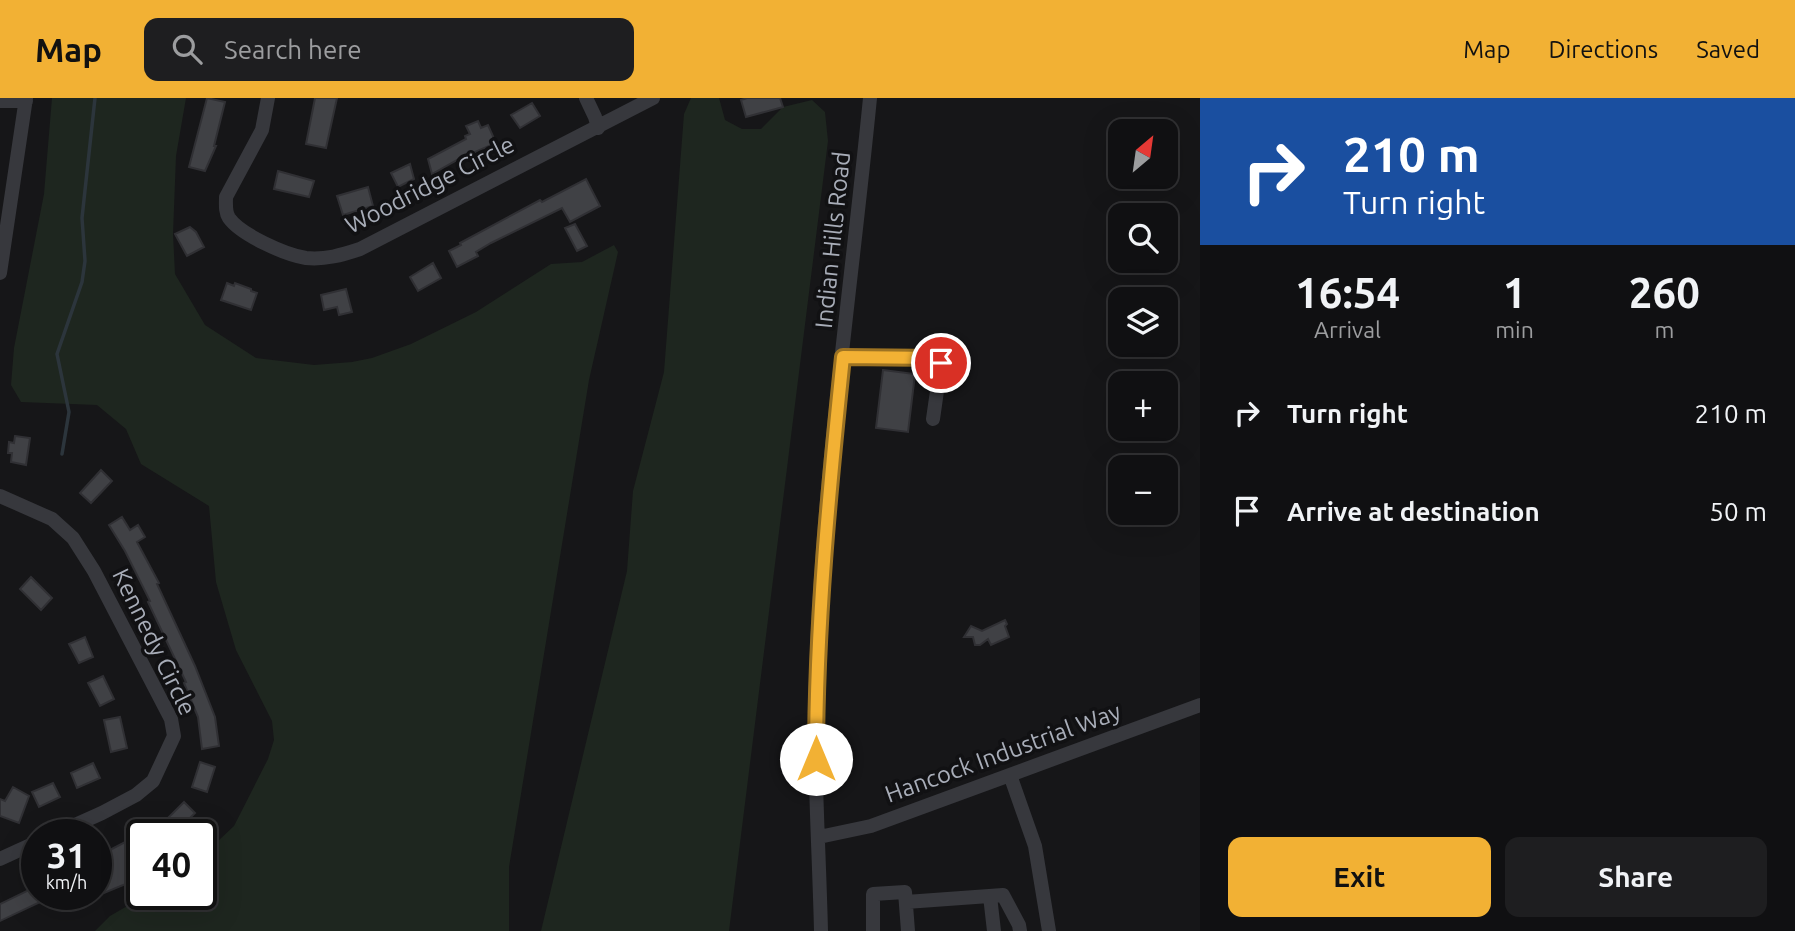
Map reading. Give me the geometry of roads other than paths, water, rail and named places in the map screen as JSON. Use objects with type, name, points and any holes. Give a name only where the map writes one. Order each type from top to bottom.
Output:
[{"type":"street","name":"Woodridge Circle","points":[[268,98],[262,130],[226,197],[226,208],[229,219],[254,238],[281,251],[306,258],[332,258],[360,249],[653,98]]},
{"type":"street","points":[[586,98],[597,128]]},
{"type":"street","name":"Indian Hills Road","points":[[821,931],[816,786],[816,677],[826,522],[870,98]]},
{"type":"street","points":[[0,101],[26,99],[0,273]]},
{"type":"street","points":[[843,357],[939,358],[941,363],[933,419]]},
{"type":"street","name":"Kennedy Circle","points":[[0,496],[52,519],[73,538],[94,571],[171,719],[174,736],[153,781],[135,795],[89,819]]},
{"type":"street","name":"Hancock Industrial Way","points":[[819,837],[871,826],[1200,705]]},
{"type":"street","points":[[1010,775],[1035,846],[1049,931]]},
{"type":"street","points":[[0,859],[21,849]]},
{"type":"street","points":[[873,931],[873,894],[905,892],[908,931],[902,931]]},
{"type":"street","points":[[906,902],[1003,895],[1020,931]]},
{"type":"street","points":[[990,896],[994,931]]},
{"type":"waterway","points":[[62,454],[69,412],[57,354],[82,282],[85,261],[82,218],[95,98]]}]
